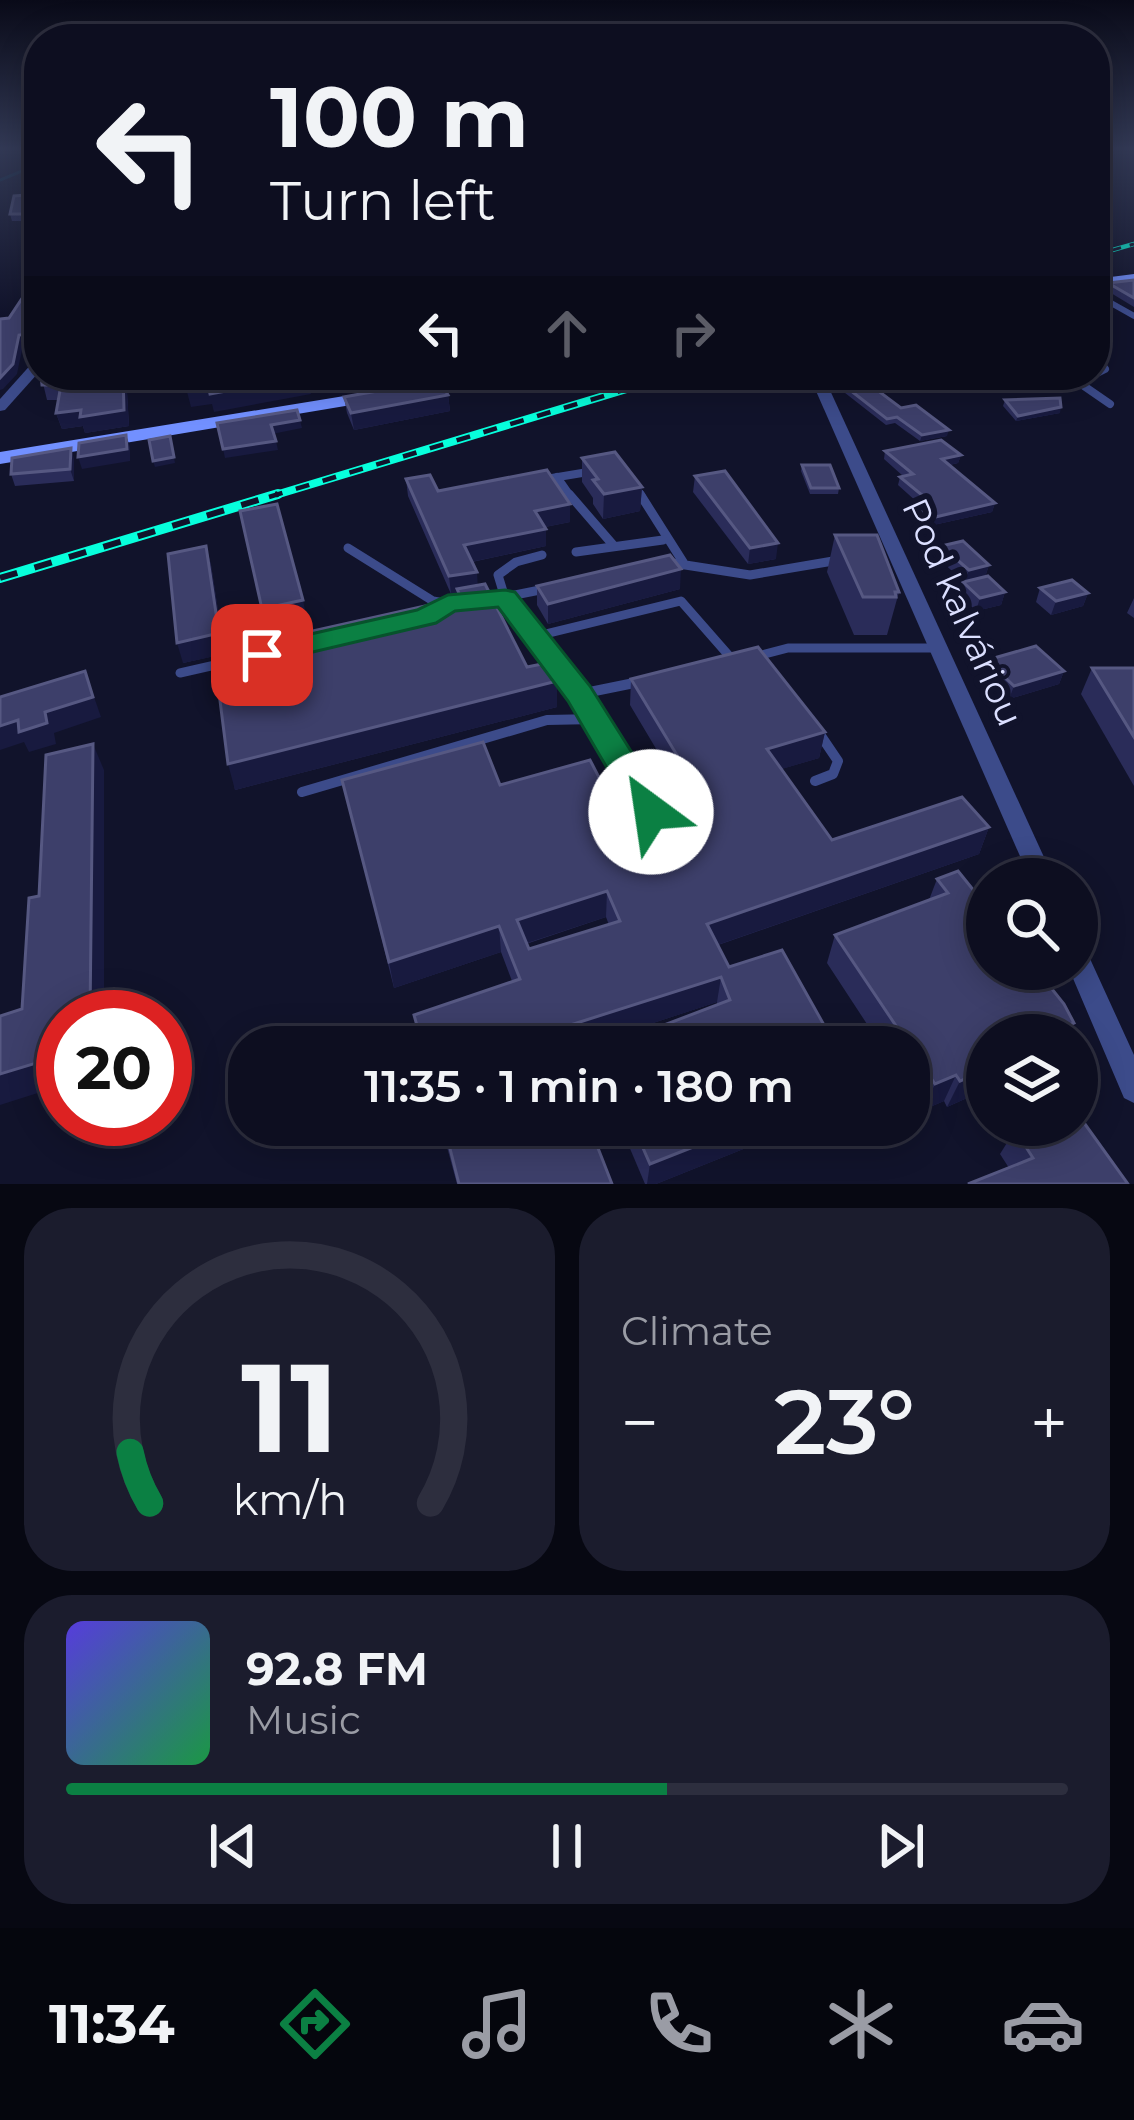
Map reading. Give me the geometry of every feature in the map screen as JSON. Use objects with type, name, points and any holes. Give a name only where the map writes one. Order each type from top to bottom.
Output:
[{"type":"street","points":[[0,407],[24,381]]},
{"type":"street","points":[[0,458],[411,390]]},
{"type":"street","name":"Pod kalváriou","points":[[822,390],[888,556],[940,648],[1033,858]]},
{"type":"street","points":[[1091,990],[1134,1088]]},
{"type":"lane","points":[[1090,390],[1110,404]]},
{"type":"lane","points":[[536,481],[599,470]]},
{"type":"lane","points":[[557,477],[592,526],[614,546]]},
{"type":"lane","points":[[634,485],[661,522],[663,540],[683,562]]},
{"type":"lane","points":[[576,552],[663,540]]},
{"type":"lane","points":[[348,548],[433,601],[454,604],[426,617]]},
{"type":"lane","points":[[542,556],[516,562],[498,575],[505,598],[580,694],[651,812]]},
{"type":"lane","points":[[653,562],[683,562],[750,575],[857,558]]},
{"type":"lane","points":[[483,602],[568,583]]},
{"type":"lane","points":[[537,636],[681,601],[731,658]]},
{"type":"lane","points":[[711,664],[788,649],[940,648]]},
{"type":"lane","points":[[765,654],[778,673]]},
{"type":"lane","points":[[180,673],[247,658]]},
{"type":"lane","points":[[580,694],[650,679]]},
{"type":"lane","points":[[302,792],[547,720],[595,719]]},
{"type":"lane","points":[[814,726],[838,761],[833,774],[815,781]]},
{"type":"building","points":[[12,205],[24,205],[24,214],[10,214]]},
{"type":"building","points":[[1134,280],[1134,298],[1110,284]]},
{"type":"building","points":[[24,296],[24,334],[19,335],[13,364],[0,378],[0,319],[9,318]]},
{"type":"building","points":[[60,390],[123,390],[124,410],[80,417],[81,410],[56,413]]},
{"type":"building","points":[[383,390],[445,390],[448,395],[351,413],[344,397]]},
{"type":"building","points":[[850,390],[877,390],[901,408],[916,405],[949,430],[922,435],[897,417],[887,419]]},
{"type":"building","points":[[1060,398],[1061,407],[1018,416],[1005,400]]},
{"type":"building","points":[[297,410],[300,420],[271,425],[276,441],[223,449],[217,423]]},
{"type":"building","points":[[126,435],[127,449],[78,457],[79,443]]},
{"type":"building","points":[[170,436],[174,457],[153,461],[149,440]]},
{"type":"building","points":[[941,440],[961,455],[942,459],[995,503],[931,518],[915,503],[928,500],[900,477],[913,474],[885,451]]},
{"type":"building","points":[[71,448],[70,469],[11,474],[12,458]]},
{"type":"building","points":[[615,452],[642,487],[604,494],[593,480],[598,479],[582,458]]},
{"type":"building","points":[[802,465],[830,465],[839,488],[811,488]]},
{"type":"building","points":[[547,470],[570,504],[535,511],[546,529],[464,545],[477,572],[449,576],[406,479],[430,475],[438,491]]},
{"type":"building","points":[[725,471],[778,543],[750,548],[695,476]]},
{"type":"building","points":[[277,504],[303,600],[262,609],[240,511]]},
{"type":"building","points":[[835,535],[877,535],[899,592],[896,597],[863,597]]},
{"type":"building","points":[[963,541],[989,565],[969,570],[941,546]]},
{"type":"building","points":[[206,546],[219,633],[177,643],[168,554]]},
{"type":"building","points":[[670,555],[681,569],[548,604],[537,586]]},
{"type":"building","points":[[988,576],[1005,592],[980,598],[963,582]]},
{"type":"building","points":[[1072,580],[1088,593],[1056,601],[1040,588]]},
{"type":"building","points":[[485,584],[527,667],[547,663],[557,681],[228,764],[214,653],[461,598],[457,589]]},
{"type":"building","points":[[1036,646],[1064,671],[1014,686],[987,660]]},
{"type":"building","points":[[758,647],[825,732],[767,749],[832,840],[962,797],[989,827],[707,924],[729,967],[782,950],[825,1026],[661,1026],[730,1000],[721,977],[567,1026],[417,1026],[414,1015],[520,979],[499,926],[389,962],[342,780],[483,742],[500,785],[590,760],[618,814],[698,790],[631,679]],"holes":[[[607,891],[620,921],[529,949],[517,920]]]},
{"type":"building","points":[[1092,668],[1134,668],[1134,737]]},
{"type":"building","points":[[85,671],[93,697],[45,712],[47,723],[19,732],[18,720],[0,726],[0,697]]},
{"type":"building","points":[[93,744],[90,990],[36,990],[36,1063],[0,1074],[0,1016],[22,1009],[29,898],[39,896],[46,755]]},
{"type":"building","points":[[958,871],[966,881],[966,990],[1053,990],[1069,1014],[966,1014],[966,1078],[960,1081],[956,1075],[935,1084],[930,1077],[930,1026],[896,1026],[835,935],[948,893],[937,879]]},
{"type":"building","points":[[1098,1142],[1128,1184],[968,1184],[1033,1158],[1025,1146],[1098,1146]]},
{"type":"building","points":[[449,1146],[597,1146],[612,1184],[459,1184]]},
{"type":"building","points":[[642,1146],[696,1146],[650,1164]]},
{"type":"railway","points":[[1110,251],[1134,244]]},
{"type":"railway","points":[[269,497],[623,390]]},
{"type":"railway","points":[[0,578],[278,494]]},
{"type":"route","points":[[262,655],[426,617],[448,603],[505,598],[580,694],[651,812]]}]
